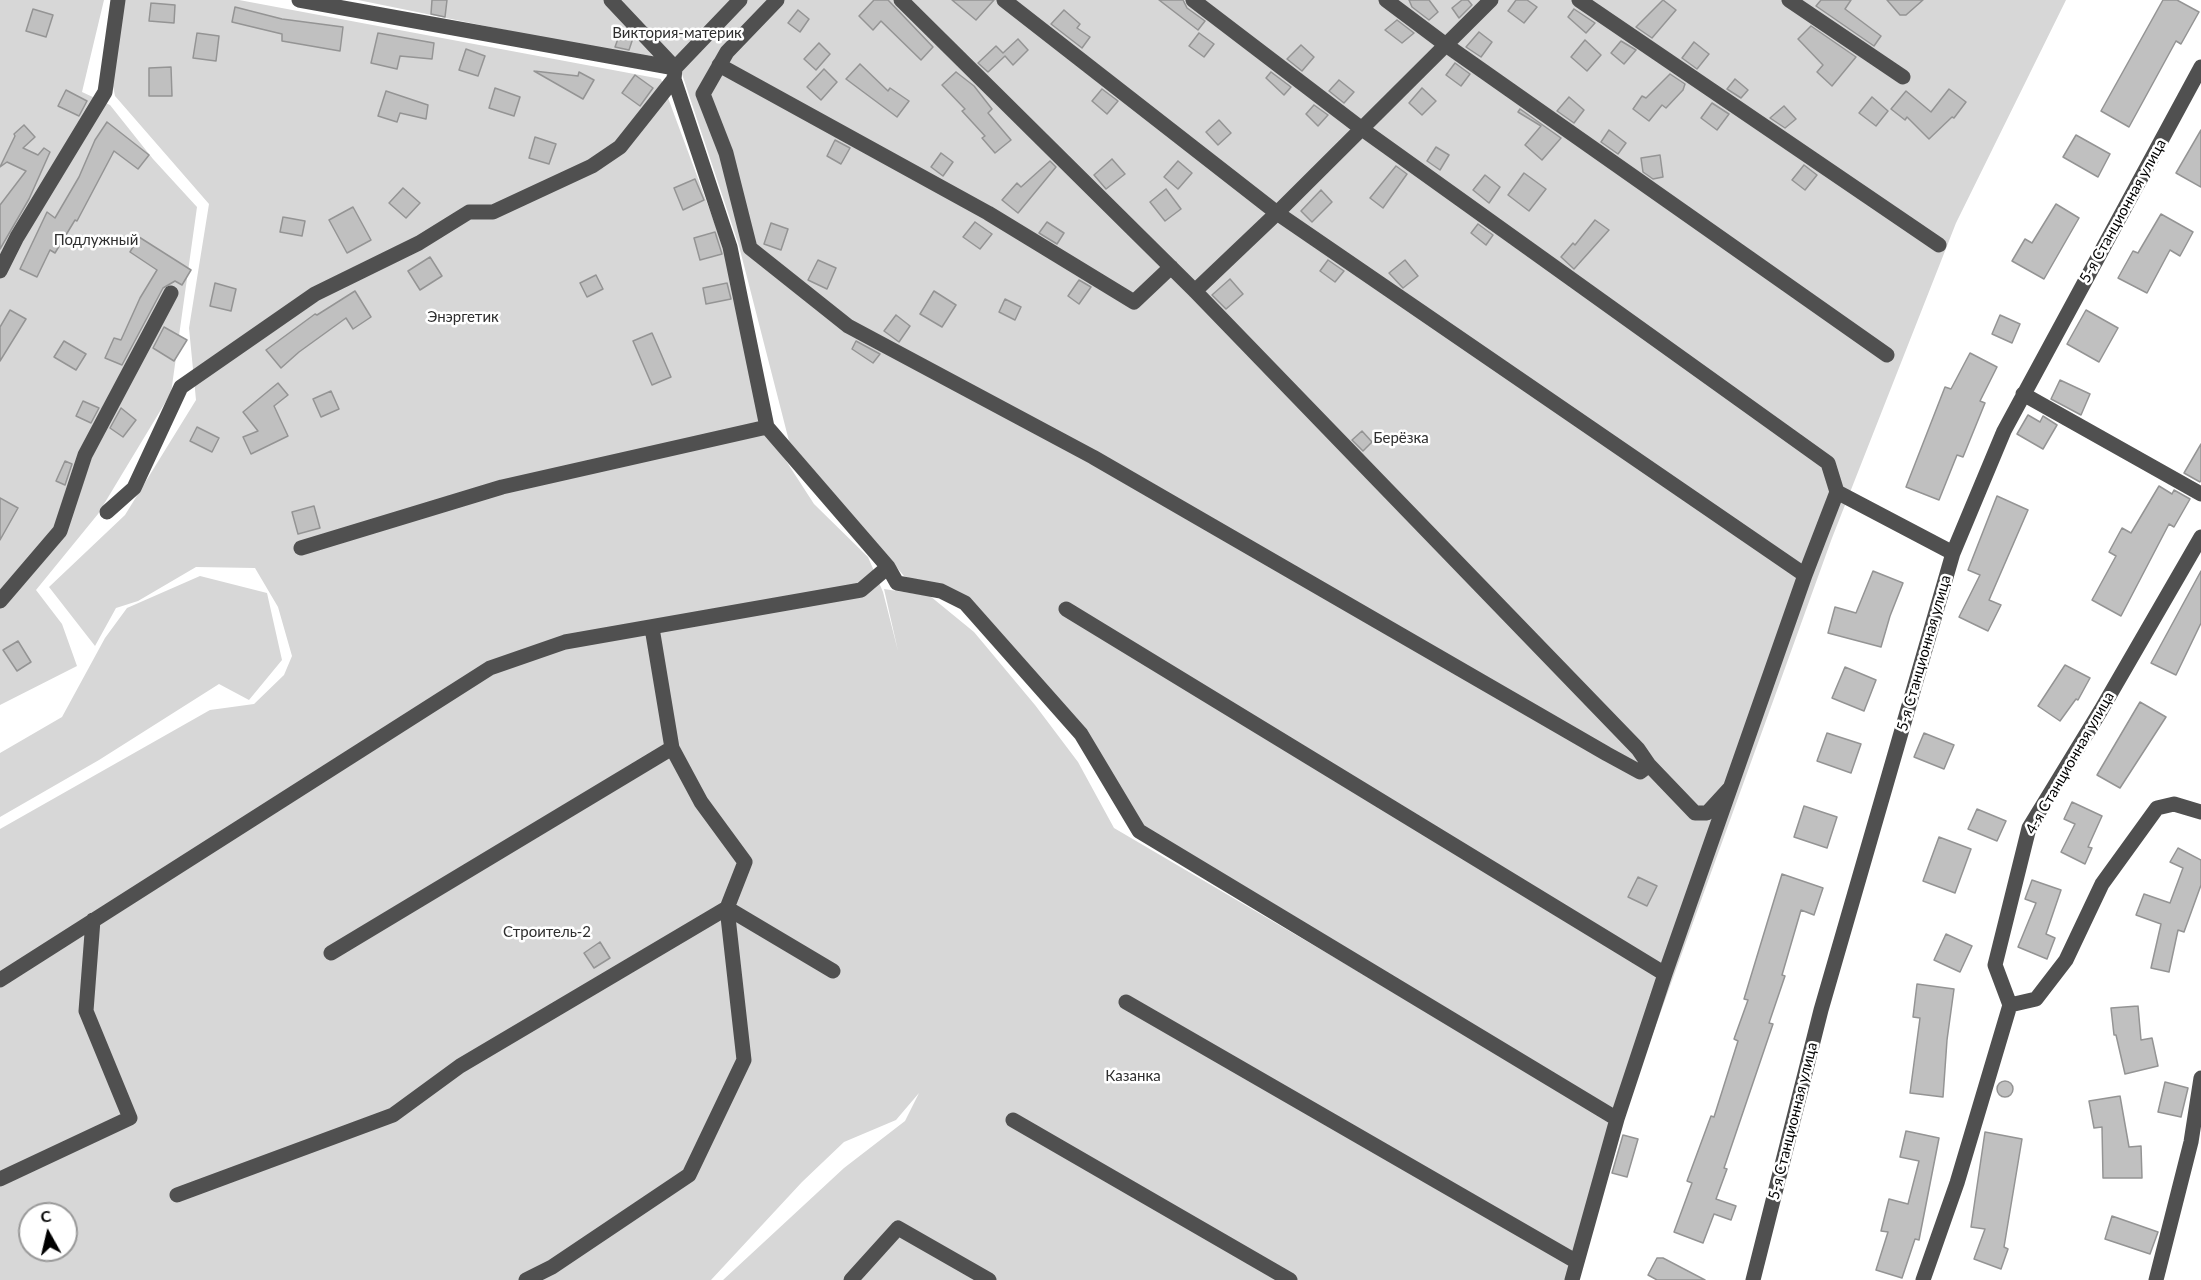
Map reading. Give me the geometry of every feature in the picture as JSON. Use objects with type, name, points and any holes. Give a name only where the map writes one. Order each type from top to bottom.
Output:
[{"type":"street","points":[[0,271],[17,237],[105,92],[118,0]]},
{"type":"street","points":[[299,0],[674,73]]},
{"type":"street","points":[[611,0],[674,73],[730,247],[767,427],[888,567],[897,583],[940,591],[965,603],[1081,734],[1139,831],[1617,1119]]},
{"type":"street","points":[[107,512],[134,488],[181,387],[315,294],[419,243],[469,212],[493,212],[592,166],[620,147],[674,73],[740,0]]},
{"type":"street","points":[[777,0],[727,52],[703,94],[726,153],[750,248],[848,326],[1093,457],[1607,754],[1640,772],[1649,765]]},
{"type":"street","points":[[900,0],[1195,291],[1638,749],[1649,765],[1695,813],[1707,813],[1729,789]]},
{"type":"street","points":[[1004,0],[1277,213],[1805,575]]},
{"type":"street","points":[[1193,0],[1362,129],[1828,463],[1837,492],[1805,575],[1665,974],[1617,1119],[1572,1280]]},
{"type":"street","points":[[1386,0],[1446,45],[1887,355]]},
{"type":"street","points":[[1195,291],[1277,213],[1491,0]]},
{"type":"street","points":[[1580,0],[1939,245]]},
{"type":"street","points":[[1789,0],[1903,77]]},
{"type":"street","points":[[719,65],[988,213],[1134,302],[1171,267]]},
{"type":"street","name":"5-я Станционная улица","points":[[1753,1280],[1821,1010],[1953,553],[2004,431],[2201,67]]},
{"type":"street","points":[[0,601],[60,531],[85,455],[171,293]]},
{"type":"street","points":[[2023,394],[2201,494]]},
{"type":"street","points":[[302,548],[502,487],[767,427]]},
{"type":"street","points":[[1837,492],[1953,553]]},
{"type":"street","name":"4-я Станционная улица","points":[[2010,1005],[1995,965],[2029,828],[2101,710],[2201,537]]},
{"type":"street","points":[[0,980],[490,668],[565,642],[861,590],[888,567]]},
{"type":"street","points":[[1066,609],[1665,974]]},
{"type":"street","points":[[526,1280],[552,1267],[689,1175],[744,1060],[727,908],[745,862],[701,802],[672,748],[652,628]]},
{"type":"street","points":[[331,953],[672,748]]},
{"type":"street","points":[[1923,1280],[1957,1183],[2010,1005],[2036,999],[2066,960],[2102,884],[2157,808],[2174,804],[2201,812]]},
{"type":"street","points":[[727,908],[833,971]]},
{"type":"street","points":[[177,1195],[393,1115],[460,1066],[727,908]]},
{"type":"street","points":[[0,1179],[130,1118],[86,1011],[93,920]]},
{"type":"street","points":[[1126,1002],[1577,1262]]},
{"type":"street","points":[[2156,1280],[2191,1142],[2201,1078]]},
{"type":"street","points":[[1013,1120],[1290,1280]]},
{"type":"street","points":[[851,1280],[898,1228],[989,1280]]},
{"type":"green space","name":"Подлужный","points":[[0,0],[104,0],[82,92],[110,105],[153,159],[197,207],[171,393],[98,514],[36,590],[62,624],[77,666],[0,705]]},
{"type":"green space","points":[[124,0],[239,0],[661,79],[726,254],[770,436],[814,504],[868,557],[883,592],[898,651],[884,589],[930,596],[974,632],[1035,705],[1078,762],[1114,828],[1611,1120],[1567,1280],[723,1280],[844,1168],[905,1121],[919,1093],[896,1120],[844,1142],[802,1182],[711,1280],[0,1280],[0,829],[210,710],[254,704],[284,675],[292,656],[278,607],[255,568],[196,567],[138,601],[116,608],[95,646],[49,587],[125,515],[196,400],[189,328],[209,204],[115,96],[111,76]]},
{"type":"green space","name":"Берёзка","points":[[358,0],[2066,0],[1956,223],[1832,538],[1622,1119],[1123,814],[1073,729],[954,596],[904,576],[789,441],[739,246],[682,74],[667,63]]},
{"type":"green space","points":[[200,576],[267,593],[282,660],[249,700],[219,684],[99,760],[0,817],[0,753],[62,717],[105,638],[127,608]]},
{"type":"building","points":[[432,0],[447,0],[445,17],[431,14]]},
{"type":"building","points":[[874,0],[888,0],[933,47],[921,60],[881,21],[873,30],[859,16]]},
{"type":"building","points":[[952,0],[994,0],[976,20]]},
{"type":"building","points":[[1159,0],[1183,0],[1187,8],[1205,21],[1198,30]]},
{"type":"building","points":[[1409,0],[1429,0],[1438,12],[1429,20],[1412,7]]},
{"type":"building","points":[[1462,0],[1468,0],[1472,5],[1459,18],[1452,8]]},
{"type":"building","points":[[1516,0],[1527,0],[1537,7],[1524,23],[1508,11]]},
{"type":"building","points":[[1663,0],[1676,10],[1652,38],[1636,27]]},
{"type":"building","points":[[1821,0],[1851,0],[1845,9],[1881,36],[1874,46],[1816,6]]},
{"type":"building","points":[[1887,0],[1923,0],[1906,15],[1900,15]]},
{"type":"building","points":[[2163,0],[2177,0],[2199,12],[2181,44],[2176,41],[2129,127],[2101,111]]},
{"type":"building","points":[[151,3],[175,5],[174,23],[149,21]]},
{"type":"building","points":[[235,7],[282,19],[343,27],[340,51],[282,41],[282,34],[232,22]]},
{"type":"building","points":[[33,9],[53,15],[46,37],[26,31]]},
{"type":"building","points":[[1574,9],[1595,23],[1586,33],[1568,17]]},
{"type":"building","points":[[798,10],[809,19],[800,32],[788,23]]},
{"type":"building","points":[[1064,10],[1080,24],[1077,28],[1090,37],[1082,48],[1051,24]]},
{"type":"building","points":[[1397,20],[1414,33],[1402,43],[1385,30]]},
{"type":"building","points":[[1811,26],[1856,57],[1832,86],[1817,72],[1823,65],[1798,39]]},
{"type":"building","points":[[1479,32],[1492,42],[1481,57],[1466,47]]},
{"type":"building","points":[[197,33],[219,36],[216,61],[193,58]]},
{"type":"building","points":[[378,33],[434,43],[432,59],[400,56],[397,69],[371,63]]},
{"type":"building","points":[[620,33],[633,38],[629,50],[615,47]]},
{"type":"building","points":[[1199,33],[1214,44],[1204,57],[1189,46]]},
{"type":"building","points":[[1018,39],[1028,50],[1013,65],[1005,56],[988,72],[978,63],[996,46],[1003,53]]},
{"type":"building","points":[[1585,40],[1601,55],[1587,71],[1571,57]]},
{"type":"building","points":[[1621,41],[1636,50],[1624,64],[1611,53]]},
{"type":"building","points":[[1694,42],[1709,54],[1697,69],[1682,58]]},
{"type":"building","points":[[819,43],[830,54],[816,70],[804,59]]},
{"type":"building","points":[[1301,45],[1314,57],[1302,71],[1287,59]]},
{"type":"building","points":[[466,49],[485,56],[478,76],[459,70]]},
{"type":"building","points":[[1455,63],[1470,74],[1461,86],[1446,75]]},
{"type":"building","points":[[860,64],[888,91],[890,88],[909,101],[897,117],[846,79]]},
{"type":"building","points":[[171,67],[172,96],[149,96],[149,68]]},
{"type":"building","points":[[824,69],[837,82],[821,100],[807,87]]},
{"type":"building","points":[[534,71],[578,76],[579,72],[594,80],[583,99]]},
{"type":"building","points":[[956,72],[974,86],[992,109],[988,113],[1011,140],[995,153],[982,138],[985,136],[962,111],[965,109],[942,85]]},
{"type":"building","points":[[1271,72],[1291,87],[1284,95],[1266,78]]},
{"type":"building","points":[[1670,74],[1685,84],[1683,90],[1666,108],[1662,105],[1649,121],[1633,109],[1642,96],[1646,98]]},
{"type":"building","points":[[635,75],[653,88],[640,106],[622,93]]},
{"type":"building","points":[[1735,79],[1748,90],[1741,98],[1727,89]]},
{"type":"building","points":[[1339,80],[1354,92],[1344,103],[1329,91]]},
{"type":"building","points":[[495,88],[520,97],[514,116],[489,108]]},
{"type":"building","points":[[1422,88],[1436,101],[1422,115],[1409,103]]},
{"type":"building","points":[[1102,89],[1118,101],[1107,114],[1092,101]]},
{"type":"building","points":[[1949,89],[1966,102],[1954,118],[1952,117],[1929,139],[1907,117],[1905,120],[1891,109],[1906,91],[1931,112]]},
{"type":"building","points":[[66,90],[87,101],[79,116],[58,106]]},
{"type":"building","points":[[386,91],[428,105],[426,119],[400,113],[397,122],[378,116]]},
{"type":"building","points":[[1569,97],[1584,110],[1574,123],[1557,111]]},
{"type":"building","points":[[1872,97],[1888,111],[1876,126],[1859,113]]},
{"type":"building","points":[[1712,103],[1729,114],[1717,130],[1701,118]]},
{"type":"building","points":[[1314,105],[1328,115],[1318,126],[1306,114]]},
{"type":"building","points":[[1784,106],[1796,119],[1785,128],[1770,118]]},
{"type":"building","points":[[1520,109],[1561,138],[1542,160],[1525,145],[1541,126],[1518,112]]},
{"type":"building","points":[[1219,120],[1231,133],[1218,145],[1206,132]]},
{"type":"building","points":[[107,122],[149,155],[138,169],[114,151],[77,221],[75,220],[55,253],[50,250],[37,277],[20,269],[47,212],[55,218],[79,177],[95,140]]},
{"type":"building","points":[[24,125],[35,137],[23,148],[38,155],[44,148],[50,152],[29,199],[0,249],[0,205],[26,171],[7,162],[0,167],[14,134]]},
{"type":"building","points":[[1609,130],[1626,143],[1618,154],[1601,142]]},
{"type":"building","points":[[2201,130],[2201,187],[2176,173]]},
{"type":"building","points":[[2076,135],[2110,154],[2098,177],[2063,157]]},
{"type":"building","points":[[535,137],[556,144],[549,164],[529,158]]},
{"type":"building","points":[[835,140],[850,148],[841,164],[827,156]]},
{"type":"building","points":[[1436,147],[1449,155],[1440,170],[1427,161]]},
{"type":"building","points":[[941,153],[953,162],[943,176],[931,167]]},
{"type":"building","points":[[1660,155],[1663,177],[1653,179],[1643,172],[1641,158]]},
{"type":"building","points":[[1112,159],[1125,174],[1106,189],[1094,175]]},
{"type":"building","points":[[1050,161],[1056,167],[1018,213],[1002,200],[1017,183],[1021,187]]},
{"type":"building","points":[[1178,161],[1192,173],[1178,189],[1164,177]]},
{"type":"building","points":[[1804,165],[1817,175],[1805,190],[1792,180]]},
{"type":"building","points":[[1396,166],[1407,174],[1383,208],[1370,198]]},
{"type":"building","points":[[1524,173],[1546,189],[1529,211],[1508,195]]},
{"type":"building","points":[[1485,175],[1500,187],[1489,203],[1473,190]]},
{"type":"building","points":[[695,179],[704,200],[683,210],[674,188]]},
{"type":"building","points":[[403,188],[420,203],[406,218],[389,203]]},
{"type":"building","points":[[1166,189],[1181,209],[1165,221],[1150,202]]},
{"type":"building","points":[[1321,190],[1332,202],[1312,222],[1301,211]]},
{"type":"building","points":[[2056,204],[2079,218],[2044,279],[2012,261],[2025,239],[2032,243]]},
{"type":"building","points":[[353,207],[371,240],[347,253],[329,220]]},
{"type":"building","points":[[2161,214],[2193,232],[2180,256],[2170,250],[2147,293],[2118,278],[2133,251],[2138,253]]},
{"type":"building","points":[[283,217],[305,221],[302,236],[280,232]]},
{"type":"building","points":[[1595,220],[1609,230],[1574,269],[1561,257],[1573,243],[1575,245]]},
{"type":"building","points":[[975,222],[992,234],[980,249],[963,237]]},
{"type":"building","points":[[1047,222],[1064,233],[1057,244],[1039,233]]},
{"type":"building","points":[[771,223],[788,229],[781,250],[764,244]]},
{"type":"building","points":[[1478,224],[1493,235],[1486,245],[1471,233]]},
{"type":"building","points":[[715,232],[722,254],[700,260],[694,238]]},
{"type":"building","points":[[139,237],[191,270],[182,285],[175,281],[163,288],[122,365],[105,358],[114,338],[121,340],[140,298],[157,270],[130,252]]},
{"type":"building","points":[[430,257],[442,276],[420,290],[408,271]]},
{"type":"building","points":[[818,260],[836,268],[827,289],[808,280]]},
{"type":"building","points":[[1328,260],[1344,271],[1335,282],[1320,271]]},
{"type":"building","points":[[1405,260],[1418,276],[1403,288],[1389,273]]},
{"type":"building","points":[[596,275],[603,289],[587,297],[580,283]]},
{"type":"building","points":[[1230,279],[1243,294],[1226,309],[1212,295]]},
{"type":"building","points":[[1079,280],[1091,287],[1079,304],[1068,296]]},
{"type":"building","points":[[215,283],[236,289],[231,311],[210,306]]},
{"type":"building","points":[[727,283],[731,299],[706,304],[703,288]]},
{"type":"building","points":[[355,291],[371,317],[353,329],[346,318],[281,368],[266,350],[315,314],[317,315]]},
{"type":"building","points":[[934,291],[956,305],[942,327],[920,314]]},
{"type":"building","points":[[1005,299],[1021,307],[1015,320],[999,312]]},
{"type":"building","points":[[10,310],[26,319],[0,361],[0,327]]},
{"type":"building","points":[[2086,310],[2118,328],[2099,362],[2067,344]]},
{"type":"building","points":[[896,315],[910,326],[899,342],[884,331]]},
{"type":"building","points":[[2000,315],[2020,324],[2012,343],[1992,334]]},
{"type":"building","points":[[164,327],[187,340],[174,361],[153,348]]},
{"type":"building","points":[[652,333],[671,377],[652,385],[633,341]]},
{"type":"building","points":[[64,341],[86,354],[76,370],[54,357]]},
{"type":"building","points":[[856,341],[880,354],[873,363],[852,349]]},
{"type":"building","points":[[1970,353],[1997,367],[1980,401],[1985,403],[1963,457],[1957,455],[1939,500],[1906,487],[1945,387],[1951,389]]},
{"type":"building","points":[[2060,380],[2090,394],[2081,415],[2051,399]]},
{"type":"building","points":[[278,383],[288,395],[274,406],[288,436],[251,454],[243,437],[258,431],[243,412]]},
{"type":"building","points":[[331,391],[339,409],[321,417],[313,399]]},
{"type":"building","points":[[83,401],[99,408],[91,423],[76,416]]},
{"type":"building","points":[[121,408],[136,420],[123,437],[110,428]]},
{"type":"building","points":[[2028,415],[2040,422],[2043,416],[2057,425],[2043,449],[2017,434]]},
{"type":"building","points":[[197,427],[219,438],[212,452],[190,441]]},
{"type":"building","points":[[1362,431],[1372,442],[1363,451],[1352,440]]},
{"type":"building","points":[[2201,444],[2201,480],[2200,482],[2184,473]]},
{"type":"building","points":[[65,461],[72,464],[65,485],[56,481]]},
{"type":"building","points":[[2159,486],[2172,494],[2174,490],[2190,499],[2174,527],[2169,524],[2121,616],[2092,600],[2116,556],[2109,552],[2122,528],[2131,533]]},
{"type":"building","points":[[1997,496],[2028,510],[1989,600],[2001,605],[1988,631],[1959,617],[1980,575],[1968,570]]},
{"type":"building","points":[[0,498],[18,508],[0,540]]},
{"type":"building","points":[[314,506],[320,528],[298,534],[292,512]]},
{"type":"building","points":[[1873,571],[1903,583],[1881,647],[1828,633],[1835,607],[1856,613]]},
{"type":"building","points":[[2201,571],[2201,623],[2176,675],[2151,663]]},
{"type":"building","points":[[18,641],[31,662],[17,671],[3,650]]},
{"type":"building","points":[[2065,665],[2090,678],[2078,700],[2076,699],[2060,721],[2038,706]]},
{"type":"building","points":[[1845,667],[1876,680],[1864,711],[1832,698]]},
{"type":"building","points":[[2140,702],[2166,717],[2120,788],[2097,775]]},
{"type":"building","points":[[1827,733],[1861,744],[1851,773],[1817,761]]},
{"type":"building","points":[[1924,733],[1954,745],[1944,769],[1914,757]]},
{"type":"building","points":[[2072,802],[2102,816],[2088,847],[2092,848],[2085,864],[2061,852],[2075,824],[2064,819]]},
{"type":"building","points":[[1804,806],[1837,817],[1827,848],[1794,837]]},
{"type":"building","points":[[1977,809],[2006,821],[1997,841],[1968,829]]},
{"type":"building","points":[[1939,837],[1971,849],[1955,893],[1923,881]]},
{"type":"building","points":[[2178,848],[2201,860],[2201,885],[2184,932],[2178,930],[2169,972],[2151,968],[2161,924],[2136,915],[2144,894],[2170,903],[2183,868],[2170,862]]},
{"type":"building","points":[[1782,874],[1823,888],[1814,915],[1801,910],[1782,975],[1785,976],[1769,1023],[1773,1024],[1724,1168],[1727,1169],[1716,1199],[1736,1206],[1731,1220],[1714,1214],[1703,1243],[1674,1232],[1692,1183],[1687,1181],[1711,1116],[1714,1117],[1738,1041],[1734,1039],[1748,1000],[1744,999]]},
{"type":"building","points":[[1638,877],[1657,886],[1647,906],[1628,897]]},
{"type":"building","points":[[2032,880],[2061,890],[2046,934],[2055,938],[2047,959],[2018,947],[2036,903],[2025,899]]},
{"type":"building","points":[[1946,934],[1972,946],[1960,972],[1934,960]]},
{"type":"building","points":[[600,942],[610,958],[594,968],[584,953]]},
{"type":"building","points":[[1917,984],[1954,989],[1943,1097],[1910,1093],[1920,1018],[1913,1017]]},
{"type":"building","points":[[2138,1006],[2141,1040],[2152,1038],[2158,1066],[2125,1074],[2116,1035],[2114,1035],[2111,1008]]},
{"type":"building","points":[[2002,1081],[2008,1081],[2013,1089],[2011,1095],[2002,1097],[1997,1092],[1997,1086]]},
{"type":"building","points":[[2165,1082],[2188,1088],[2181,1117],[2158,1112]]},
{"type":"building","points":[[2120,1096],[2129,1147],[2141,1146],[2142,1178],[2103,1178],[2102,1127],[2094,1128],[2089,1101]]},
{"type":"building","points":[[1906,1131],[1939,1138],[1919,1240],[1915,1239],[1902,1278],[1876,1270],[1888,1232],[1881,1231],[1889,1199],[1908,1204],[1919,1161],[1900,1157]]},
{"type":"building","points":[[1985,1132],[2022,1139],[2004,1247],[2008,1249],[2001,1269],[1974,1259],[1985,1229],[1971,1227]]},
{"type":"building","points":[[1623,1135],[1638,1139],[1627,1177],[1612,1173]]},
{"type":"building","points":[[2112,1216],[2158,1232],[2150,1254],[2105,1239]]},
{"type":"building","points":[[1657,1258],[1663,1258],[1705,1280],[1657,1280],[1648,1275]]},
{"type":"park label","name":"Виктория-материк","points":[[677,33]]},
{"type":"park label","name":"Энэргетик","points":[[463,317]]},
{"type":"park label","name":"Строитель-2","points":[[547,932]]},
{"type":"park label","name":"Казанка","points":[[1133,1076]]}]
